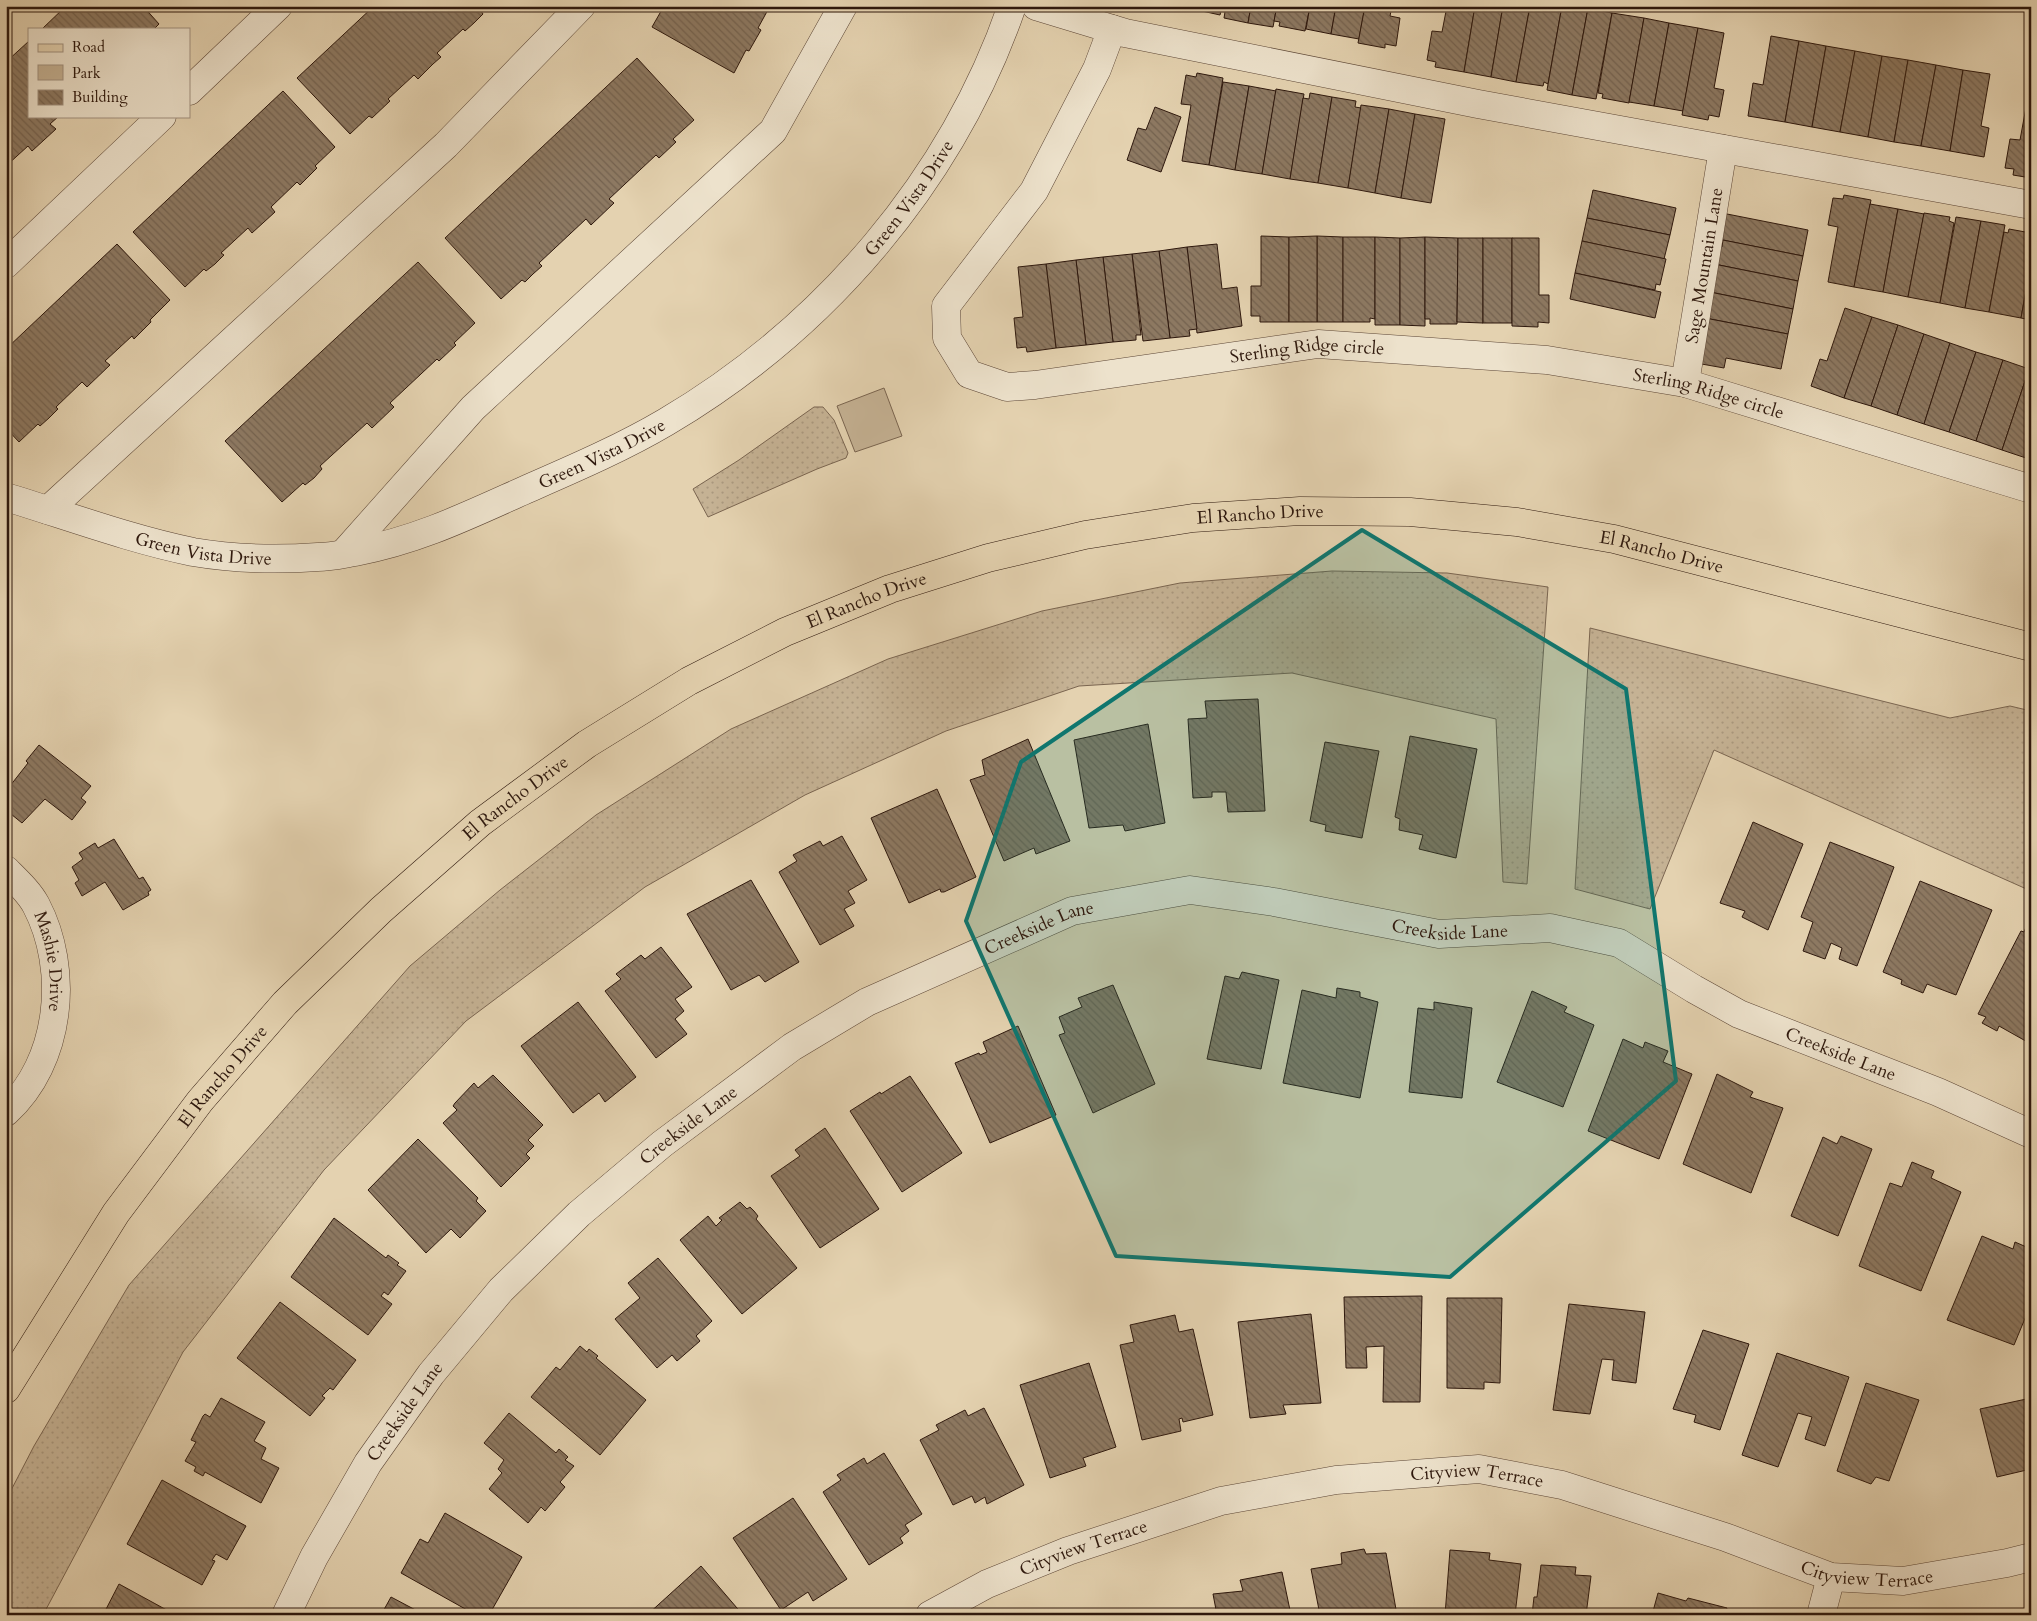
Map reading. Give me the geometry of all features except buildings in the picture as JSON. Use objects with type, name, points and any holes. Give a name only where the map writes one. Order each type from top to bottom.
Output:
[{"type":"main road","name":"El Rancho Drive","points":[[6,1389],[116,1213],[200,1101],[286,1003],[382,910],[480,822],[587,744],[698,677],[784,632],[890,589],[988,558],[1085,535],[1193,518],[1300,511],[1410,512],[1517,522],[1614,538],[2031,647]]},
{"type":"street","points":[[190,90],[278,6]]},
{"type":"street","points":[[48,510],[446,145],[581,6]]},
{"type":"street","points":[[344,554],[474,408],[773,131],[842,6]]},
{"type":"street","name":"Green Vista Drive","points":[[6,497],[150,541],[194,552],[255,559],[322,557],[382,547],[436,530],[602,455],[666,422],[746,370],[813,312],[870,253],[922,184],[968,110],[1000,40],[1012,6]]},
{"type":"street","points":[[1036,6],[1112,29],[1478,104],[2031,205]]},
{"type":"street","name":"Sterling Ridge circle","points":[[1112,29],[1097,69],[1034,191],[946,306],[947,338],[969,374],[1007,387],[1035,385],[1318,344],[1548,360],[1685,383],[2031,490]]},
{"type":"street","points":[[6,264],[160,118]]},
{"type":"street","name":"Sage Mountain Lane","points":[[1685,383],[1723,149]]},
{"type":"street","name":"Mashie Drive","points":[[6,870],[36,904],[45,926],[53,957],[56,984],[52,1024],[45,1053],[25,1091],[6,1112]]},
{"type":"street","name":"Creekside Lane","points":[[286,1615],[314,1557],[368,1463],[431,1374],[501,1290],[578,1214],[662,1144],[792,1047],[867,1002],[1072,911],[1190,890],[1274,902],[1439,934],[1550,928],[1619,943],[1739,1014],[1938,1092],[2031,1134]]},
{"type":"street","name":"Cityview Terrace","points":[[930,1615],[987,1584],[1068,1551],[1221,1501],[1336,1480],[1479,1469],[1562,1485],[1725,1537],[1831,1577],[1903,1581],[2031,1557]]},
{"type":"street","points":[[1821,1615],[1831,1577]]},
{"type":"highlighted area","points":[[1362,530],[1626,689],[1676,1081],[1450,1277],[1116,1256],[966,921],[1021,762]]},
{"type":"green space","points":[[884,388],[902,436],[855,452],[837,406]]},
{"type":"green space","points":[[814,407],[823,407],[834,420],[848,453],[846,458],[708,517],[693,489],[739,460]]},
{"type":"green space","points":[[1332,571],[1447,573],[1548,587],[1527,884],[1503,882],[1496,719],[1292,673],[1079,686],[946,731],[805,795],[645,887],[466,1021],[324,1170],[183,1352],[43,1615],[6,1615],[6,1500],[34,1446],[129,1285],[410,966],[500,890],[596,815],[731,729],[888,659],[1042,611],[1180,583]]},
{"type":"green space","points":[[1590,628],[1950,718],[2010,706],[2031,711],[2031,891],[1714,750],[1650,909],[1575,889]]}]
